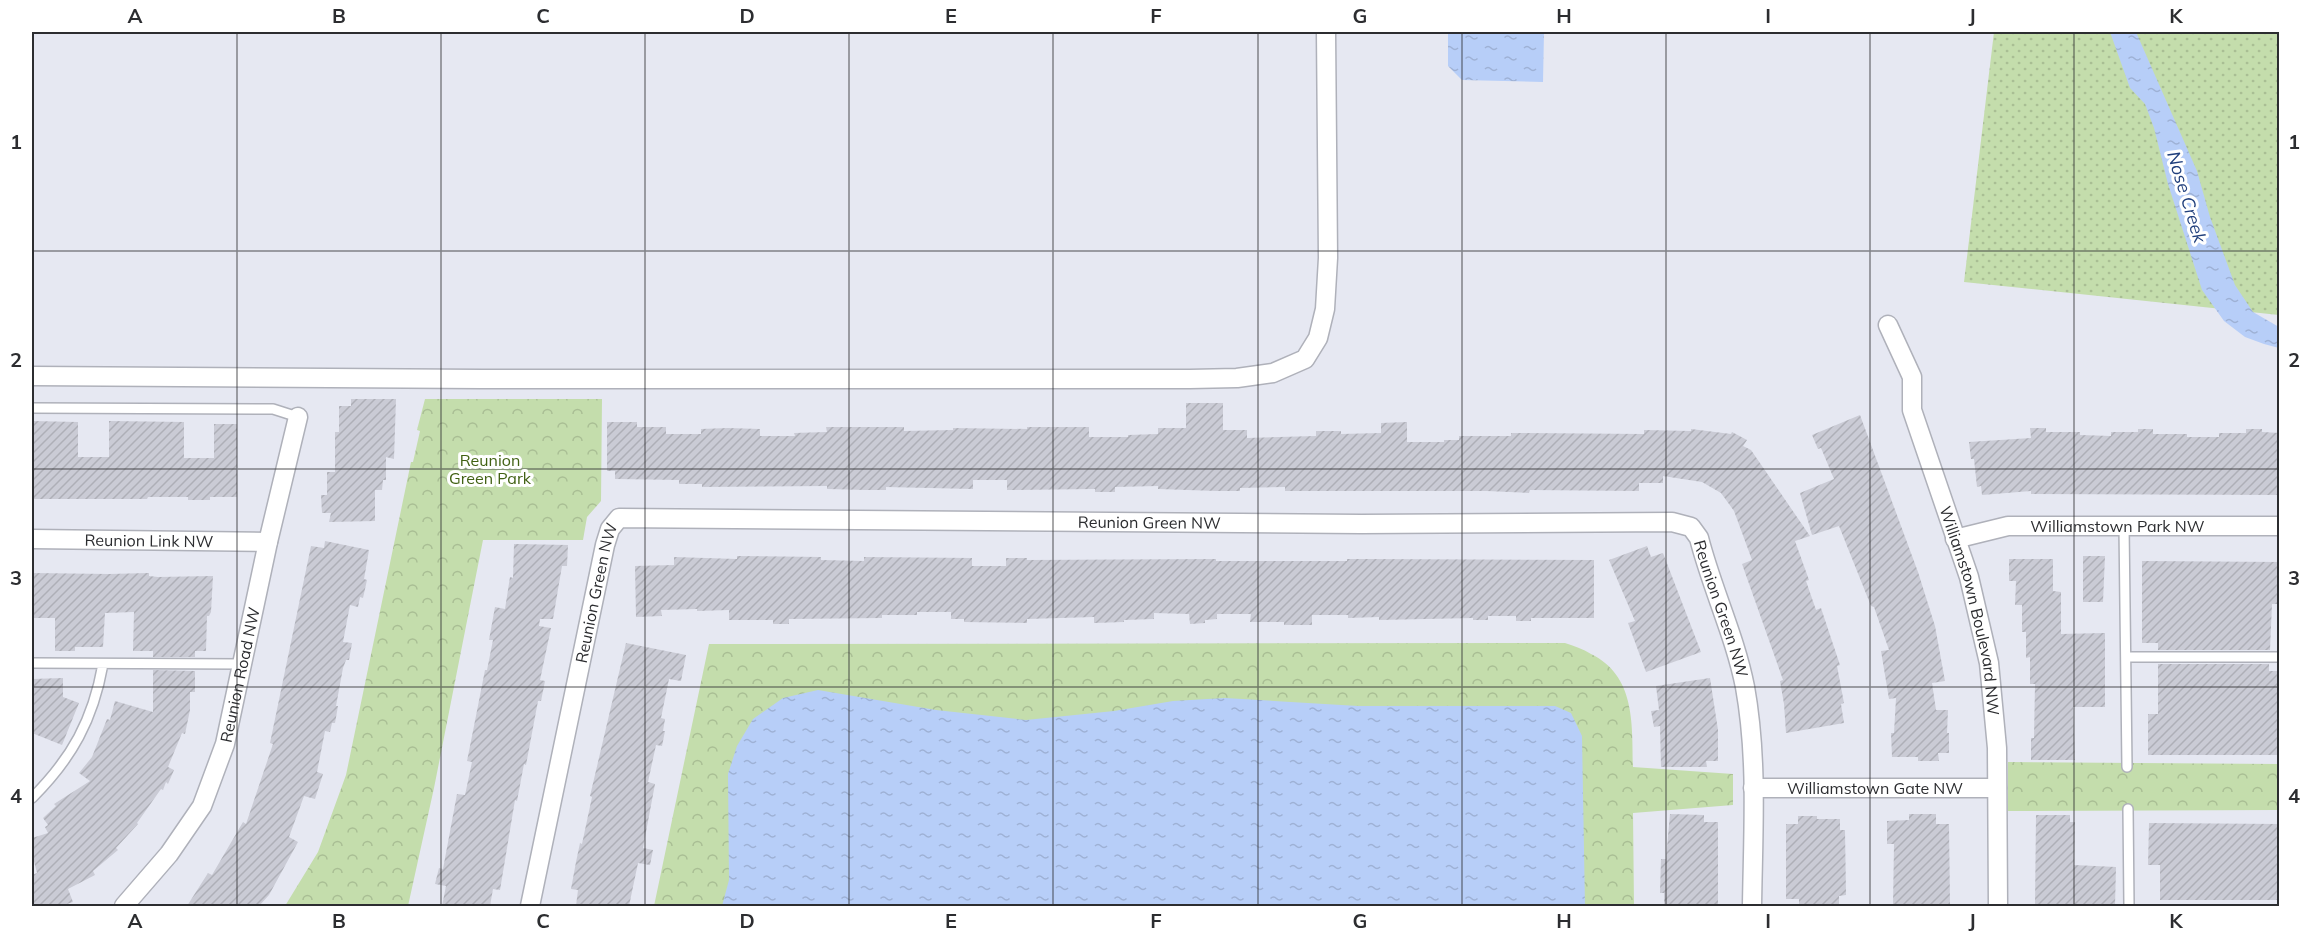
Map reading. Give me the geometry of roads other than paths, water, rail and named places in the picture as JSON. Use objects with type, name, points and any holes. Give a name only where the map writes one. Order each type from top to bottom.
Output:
[{"type":"street","points":[[32,376],[480,379],[1190,379],[1237,378],[1273,373],[1305,359],[1318,338],[1325,309],[1328,258],[1326,32]]},
{"type":"street","name":"Williamstown Boulevard NW","points":[[1888,325],[1912,377],[1912,410],[1969,577],[1989,663],[1997,748],[1998,906]]},
{"type":"street","name":"Reunion Road NW","points":[[124,906],[169,854],[202,806],[225,744],[268,542],[298,417]]},
{"type":"street","name":"Reunion Green NW","points":[[530,906],[605,545],[610,529],[619,518],[1361,524],[1672,522],[1691,527],[1700,538],[1732,638],[1751,724],[1752,906]]},
{"type":"street","name":"Williamstown Park NW","points":[[1955,539],[2008,526],[2280,526]]},
{"type":"street","name":"Reunion Link NW","points":[[32,539],[268,542]]},
{"type":"street","name":"Williamstown Gate NW","points":[[1753,788],[1997,788]]},
{"type":"lane","points":[[32,408],[273,409],[298,417]]},
{"type":"lane","points":[[2124,526],[2127,766]]},
{"type":"lane","points":[[2126,657],[2280,657]]},
{"type":"lane","points":[[32,663],[242,664]]},
{"type":"lane","points":[[32,798],[70,754],[86,723],[98,690],[103,664]]},
{"type":"lane","points":[[2128,809],[2129,906]]},
{"type":"water","points":[[1448,32],[1544,32],[1543,82],[1462,80],[1448,66]]},
{"type":"water","name":"Nose Creek","points":[[2110,32],[2136,32],[2197,171],[2210,217],[2235,285],[2253,312],[2279,327],[2279,348],[2245,337],[2224,321],[2202,290],[2168,184],[2154,128],[2145,104],[2130,88]]},
{"type":"water","points":[[818,690],[936,710],[1026,720],[1114,711],[1173,701],[1225,698],[1358,706],[1555,706],[1571,713],[1582,736],[1585,906],[722,906],[729,880],[728,774],[737,746],[753,719],[783,698]]},
{"type":"park label","name":"Reunion Green Park","points":[[490,469]]}]
